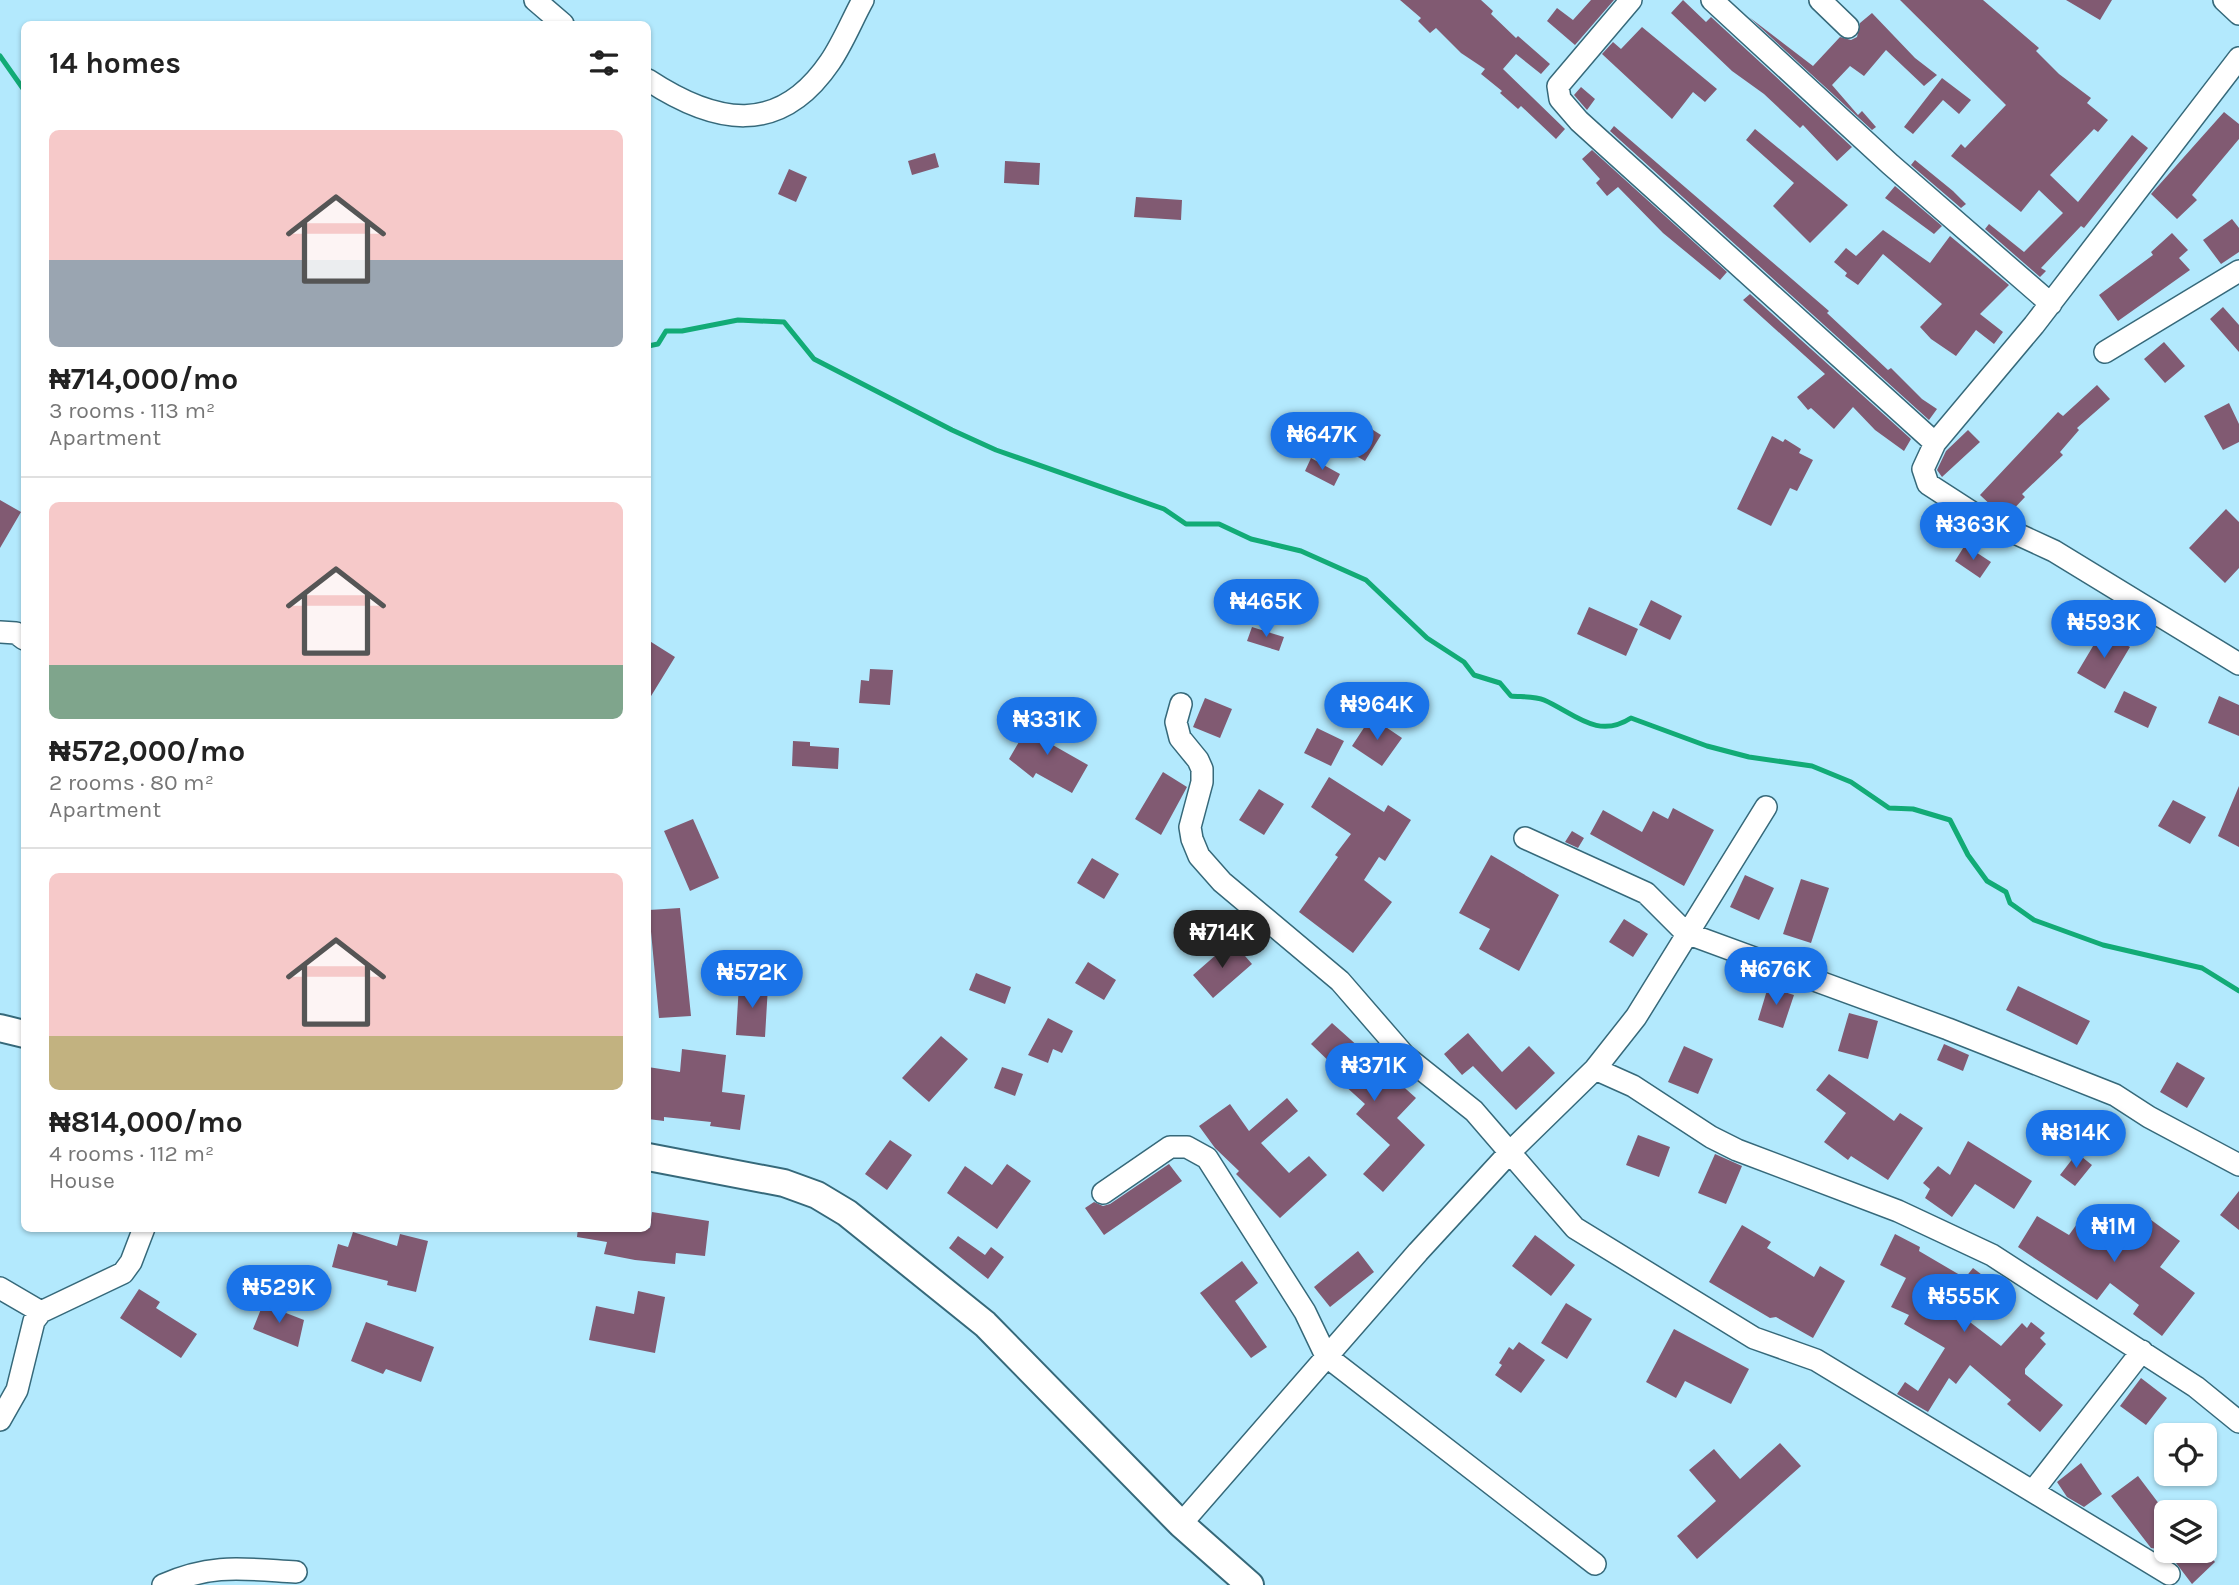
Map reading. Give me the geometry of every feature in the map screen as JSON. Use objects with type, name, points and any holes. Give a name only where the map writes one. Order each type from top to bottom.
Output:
[{"type":"street","points":[[535,0],[560,21]]},
{"type":"street","points":[[651,82],[709,111],[741,117],[771,114],[804,92],[830,62],[863,0]]},
{"type":"street","points":[[1631,0],[1567,71],[1558,86],[1560,99],[1578,121],[1935,443]]},
{"type":"street","points":[[1712,0],[1890,164],[2051,304]]},
{"type":"street","points":[[1820,0],[1848,27]]},
{"type":"street","points":[[2224,0],[2239,14]]},
{"type":"street","points":[[2239,58],[2051,304],[1935,443],[1923,469],[1928,484],[1976,515],[2054,551],[2239,664]]},
{"type":"street","points":[[2105,352],[2239,271]]},
{"type":"street","points":[[0,632],[16,633],[21,637]]},
{"type":"street","points":[[1181,704],[1176,722],[1180,738],[1202,769],[1202,782],[1190,827],[1199,856],[1222,882],[1340,981],[1405,1056],[1475,1111],[1575,1228],[1754,1338],[1816,1360],[2169,1574]]},
{"type":"street","points":[[1181,1524],[1326,1356],[1511,1151],[1595,1069],[1636,1017],[1766,807]]},
{"type":"street","points":[[1524,838],[1646,893],[1686,933],[1935,1024],[2115,1095],[2149,1117],[2239,1165]]},
{"type":"street","points":[[0,1028],[21,1033]]},
{"type":"street","points":[[1595,1069],[1633,1086],[1711,1137],[1737,1150],[1898,1211],[1992,1255],[2142,1352],[2239,1422]]},
{"type":"street","points":[[1103,1193],[1170,1147],[1187,1147],[1206,1158],[1305,1312],[1326,1356],[1595,1564]]},
{"type":"street","points":[[651,1158],[783,1183],[817,1195],[846,1213],[985,1324],[1181,1524],[1250,1585]]},
{"type":"street","points":[[0,1420],[17,1390],[29,1335],[41,1312],[122,1273],[131,1262],[142,1232]]},
{"type":"street","points":[[0,1288],[41,1312]]},
{"type":"street","points":[[2033,1491],[2142,1352]]},
{"type":"street","points":[[163,1585],[200,1570],[226,1568],[296,1572]]},
{"type":"building","points":[[1400,0],[1481,0],[1493,11],[1491,14],[1516,38],[1518,36],[1550,64],[1541,74],[1516,54],[1503,69],[1565,129],[1556,139],[1521,106],[1518,109],[1500,93],[1502,91],[1481,74],[1485,69],[1461,53],[1436,28],[1430,33],[1418,21],[1421,18]]},
{"type":"building","points":[[1591,0],[1614,0],[1575,45],[1547,21],[1557,8],[1573,20]]},
{"type":"building","points":[[1683,0],[1706,22],[1711,17],[1852,147],[1837,161],[1803,125],[1800,128],[1764,94],[1732,71],[1671,13]]},
{"type":"building","points":[[1900,0],[1983,0],[2039,48],[2036,51],[2059,74],[2091,98],[2087,103],[2108,120],[2098,132],[2094,129],[2050,175],[2078,202],[2132,135],[2148,148],[2084,228],[2081,226],[2041,268],[2046,271],[2040,277],[1985,229],[1989,224],[2024,252],[2063,213],[2039,190],[2021,212],[1951,156],[1961,144],[1965,148],[2006,105]]},
{"type":"building","points":[[2066,0],[2112,0],[2100,20]]},
{"type":"building","points":[[1872,13],[1915,58],[1937,75],[1924,86],[1886,50],[1864,76],[1850,66],[1832,85],[1858,115],[1862,111],[1876,127],[1872,130],[1749,17],[1813,66],[1840,37],[1851,40],[1857,37],[1860,23]]},
{"type":"building","points":[[1642,27],[1717,89],[1705,102],[1693,92],[1672,119],[1602,54],[1613,42],[1621,49]]},
{"type":"building","points":[[1942,78],[1971,100],[1959,114],[1943,100],[1913,134],[1904,127]]},
{"type":"building","points":[[1581,87],[1595,99],[1587,110],[1574,95]]},
{"type":"building","points":[[2224,112],[2239,124],[2239,139],[2192,195],[2197,200],[2177,219],[2151,194]]},
{"type":"building","points":[[1614,126],[1829,311],[1827,313],[1888,370],[1891,368],[1922,399],[1937,409],[1929,420],[1610,131]]},
{"type":"building","points":[[1755,129],[1848,205],[1810,243],[1773,206],[1794,183],[1746,140]]},
{"type":"building","points":[[1592,150],[1727,272],[1720,280],[1663,233],[1618,187],[1607,196],[1596,183],[1600,179],[1582,159]]},
{"type":"building","points":[[935,153],[939,167],[912,175],[908,161]]},
{"type":"building","points":[[1915,160],[1966,204],[1961,208],[1911,165]]},
{"type":"building","points":[[1005,161],[1040,163],[1039,185],[1004,183]]},
{"type":"building","points":[[789,169],[807,177],[796,202],[778,194]]},
{"type":"building","points":[[1895,186],[1942,226],[1934,234],[1885,198]]},
{"type":"building","points":[[1136,197],[1182,200],[1181,220],[1134,217]]},
{"type":"building","points":[[2232,219],[2239,228],[2239,252],[2221,264],[2203,240]]},
{"type":"building","points":[[1883,230],[1930,263],[1950,236],[2009,285],[1980,314],[2003,332],[1994,344],[1976,330],[1956,356],[1931,339],[1920,327],[1942,304],[1883,254],[1858,285],[1845,276],[1847,273],[1834,262],[1846,248],[1856,256]]},
{"type":"building","points":[[2172,233],[2188,250],[2179,258],[2190,270],[2118,321],[2099,295],[2153,255],[2151,252]]},
{"type":"building","points":[[1750,294],[1911,439],[1904,451],[1875,430],[1853,407],[1834,429],[1811,408],[1808,410],[1797,397],[1825,374],[1743,300]]},
{"type":"building","points":[[2223,307],[2239,325],[2239,352],[2210,319]]},
{"type":"building","points":[[2164,342],[2185,366],[2165,383],[2144,359]]},
{"type":"building","points":[[2097,385],[2110,399],[2077,428],[2079,430],[2060,452],[2063,455],[2022,494],[2025,497],[2008,515],[1995,509],[1980,495],[2058,412],[2063,416]]},
{"type":"building","points":[[2229,403],[2239,424],[2239,442],[2223,450],[2204,416]]},
{"type":"building","points":[[1362,423],[1381,435],[1365,461],[1344,449]]},
{"type":"building","points":[[1968,430],[1980,442],[1942,477],[1937,470],[1946,451]]},
{"type":"building","points":[[1772,436],[1783,442],[1785,439],[1801,449],[1799,453],[1813,460],[1797,491],[1790,488],[1771,526],[1737,509]]},
{"type":"building","points":[[1311,458],[1340,474],[1334,486],[1305,471]]},
{"type":"building","points":[[0,500],[21,512],[0,548]]},
{"type":"building","points":[[2226,509],[2239,522],[2239,568],[2225,583],[2189,548]]},
{"type":"building","points":[[1965,545],[1991,562],[1980,578],[1955,561]]},
{"type":"building","points":[[1651,600],[1682,616],[1670,640],[1639,625]]},
{"type":"building","points":[[1589,607],[1638,629],[1626,656],[1577,634]]},
{"type":"building","points":[[1252,627],[1284,637],[1279,651],[1247,641]]},
{"type":"building","points":[[2102,631],[2130,647],[2105,689],[2077,673]]},
{"type":"building","points":[[651,642],[675,657],[651,696]]},
{"type":"building","points":[[870,669],[893,670],[890,705],[859,703],[861,680],[869,681]]},
{"type":"building","points":[[2124,691],[2157,707],[2148,728],[2114,712]]},
{"type":"building","points":[[2219,696],[2239,705],[2239,736],[2208,723]]},
{"type":"building","points":[[1205,698],[1232,709],[1220,738],[1193,727]]},
{"type":"building","points":[[1034,716],[1059,730],[1051,744],[1088,765],[1072,793],[1036,773],[1033,778],[1009,759]]},
{"type":"building","points":[[1371,717],[1402,738],[1382,766],[1352,746]]},
{"type":"building","points":[[1317,728],[1344,741],[1331,766],[1304,753]]},
{"type":"building","points":[[793,741],[810,742],[810,746],[839,748],[838,769],[792,766]]},
{"type":"building","points":[[1163,772],[1187,787],[1161,835],[1135,819]]},
{"type":"building","points":[[1329,777],[1384,812],[1388,805],[1411,820],[1385,861],[1379,857],[1364,880],[1392,902],[1353,953],[1299,912],[1351,834],[1311,807]]},
{"type":"building","points":[[2239,786],[2239,847],[2218,836]]},
{"type":"building","points":[[1259,789],[1284,804],[1264,835],[1239,820]]},
{"type":"building","points":[[2173,800],[2206,817],[2190,844],[2158,826]]},
{"type":"building","points":[[1673,808],[1714,830],[1684,886],[1590,834],[1603,810],[1642,832],[1653,811],[1668,819]]},
{"type":"building","points":[[693,819],[719,878],[690,891],[664,831]]},
{"type":"building","points":[[1572,831],[1584,838],[1578,848],[1565,842]]},
{"type":"building","points":[[1491,855],[1559,895],[1519,971],[1479,949],[1490,929],[1459,913]]},
{"type":"building","points":[[1092,858],[1119,874],[1104,899],[1077,883]]},
{"type":"building","points":[[1745,875],[1774,888],[1759,920],[1730,907]]},
{"type":"building","points":[[1801,879],[1829,888],[1811,943],[1783,934]]},
{"type":"building","points":[[680,908],[691,1016],[659,1018],[651,910]]},
{"type":"building","points":[[1624,919],[1648,934],[1633,957],[1609,942]]},
{"type":"building","points":[[1232,941],[1252,964],[1213,998],[1193,975]]},
{"type":"building","points":[[1088,962],[1116,980],[1104,1000],[1075,983]]},
{"type":"building","points":[[976,973],[1011,987],[1005,1004],[969,990]]},
{"type":"building","points":[[739,984],[768,986],[765,1037],[736,1035]]},
{"type":"building","points":[[2018,986],[2090,1021],[2077,1045],[2006,1010]]},
{"type":"building","points":[[1768,987],[1794,995],[1783,1028],[1758,1020]]},
{"type":"building","points":[[1849,1013],[1878,1021],[1868,1059],[1838,1051]]},
{"type":"building","points":[[1048,1018],[1073,1031],[1062,1053],[1053,1049],[1048,1063],[1028,1055]]},
{"type":"building","points":[[1332,1023],[1416,1098],[1397,1118],[1425,1145],[1383,1192],[1363,1174],[1390,1145],[1356,1114],[1365,1104],[1332,1074],[1337,1069],[1311,1044]]},
{"type":"building","points":[[1468,1033],[1502,1072],[1529,1046],[1555,1073],[1516,1110],[1473,1066],[1462,1075],[1444,1054]]},
{"type":"building","points":[[941,1036],[968,1059],[929,1102],[902,1078]]},
{"type":"building","points":[[1944,1044],[1969,1055],[1963,1071],[1937,1060]]},
{"type":"building","points":[[1684,1046],[1713,1059],[1698,1094],[1668,1082]]},
{"type":"building","points":[[682,1049],[726,1055],[722,1092],[745,1095],[740,1130],[710,1126],[711,1122],[664,1117],[664,1121],[651,1119],[651,1067],[680,1072]]},
{"type":"building","points":[[2177,1062],[2205,1078],[2187,1108],[2160,1092]]},
{"type":"building","points":[[1002,1067],[1023,1074],[1015,1096],[994,1088]]},
{"type":"building","points":[[1829,1074],[1894,1121],[1900,1113],[1923,1128],[1888,1180],[1851,1156],[1848,1160],[1824,1142],[1846,1113],[1816,1090]]},
{"type":"building","points":[[1287,1098],[1298,1111],[1261,1143],[1289,1173],[1309,1156],[1327,1175],[1280,1218],[1236,1174],[1239,1171],[1215,1148],[1199,1126],[1230,1104],[1249,1131]]},
{"type":"building","points":[[1638,1135],[1670,1147],[1659,1177],[1626,1165]]},
{"type":"building","points":[[890,1140],[912,1155],[887,1190],[865,1174]]},
{"type":"building","points":[[1968,1141],[2032,1181],[2014,1209],[1975,1184],[1952,1217],[1925,1198],[1930,1189],[1923,1183],[1938,1166],[1950,1175]]},
{"type":"building","points":[[2077,1153],[2092,1165],[2075,1186],[2060,1175]]},
{"type":"building","points":[[1715,1154],[1742,1166],[1726,1204],[1698,1193]]},
{"type":"building","points":[[1007,1164],[1031,1181],[997,1229],[947,1193],[965,1166],[992,1185]]},
{"type":"building","points":[[1169,1164],[1182,1181],[1104,1235],[1085,1208],[1094,1202],[1103,1206],[1110,1204]]},
{"type":"building","points":[[2239,1191],[2239,1230],[2220,1215]]},
{"type":"building","points":[[2087,1210],[2129,1240],[2147,1217],[2180,1241],[2160,1267],[2195,1293],[2162,1336],[2133,1314],[2139,1305],[2110,1283],[2097,1300],[2018,1247],[2037,1216],[2069,1235]]},
{"type":"building","points":[[652,1212],[709,1221],[705,1256],[676,1253],[675,1264],[635,1260],[604,1254],[607,1242],[577,1237],[578,1232],[651,1232]]},
{"type":"building","points":[[1742,1225],[1771,1242],[1767,1248],[1814,1277],[1820,1266],[1845,1281],[1813,1338],[1776,1317],[1770,1318],[1709,1282]]},
{"type":"building","points":[[353,1232],[397,1246],[400,1234],[428,1241],[416,1292],[387,1285],[388,1281],[332,1267],[338,1244],[348,1247]]},
{"type":"building","points":[[1895,1234],[1920,1247],[1919,1251],[1965,1278],[1973,1268],[1994,1284],[1966,1319],[2001,1346],[2022,1323],[2027,1328],[2031,1322],[2045,1333],[2040,1338],[2046,1344],[2025,1369],[2025,1374],[2063,1405],[2040,1432],[2007,1404],[2011,1400],[1970,1365],[1956,1384],[1949,1378],[1928,1412],[1897,1394],[1905,1382],[1918,1391],[1945,1348],[1904,1324],[1909,1315],[1891,1307],[1906,1278],[1880,1265]]},
{"type":"building","points":[[1535,1235],[1575,1265],[1551,1296],[1512,1266]]},
{"type":"building","points":[[958,1236],[985,1255],[991,1247],[1004,1257],[988,1279],[949,1248]]},
{"type":"building","points":[[1358,1251],[1374,1272],[1330,1307],[1314,1287]]},
{"type":"building","points":[[1242,1261],[1258,1283],[1235,1301],[1267,1347],[1251,1358],[1200,1293]]},
{"type":"building","points":[[139,1289],[160,1302],[156,1308],[197,1334],[181,1358],[120,1318]]},
{"type":"building","points":[[638,1291],[665,1297],[655,1353],[589,1340],[596,1306],[634,1314]]},
{"type":"building","points":[[1566,1303],[1592,1319],[1567,1359],[1541,1343]]},
{"type":"building","points":[[263,1304],[304,1320],[298,1347],[253,1329]]},
{"type":"building","points":[[366,1322],[434,1347],[421,1382],[386,1369],[383,1374],[351,1361]]},
{"type":"building","points":[[1674,1329],[1749,1369],[1731,1404],[1685,1381],[1676,1398],[1646,1382]]},
{"type":"building","points":[[1519,1342],[1545,1360],[1521,1393],[1495,1375],[1509,1347],[1513,1350]]},
{"type":"building","points":[[2141,1378],[2167,1398],[2146,1425],[2120,1406]]},
{"type":"building","points":[[1780,1443],[1801,1466],[1697,1559],[1677,1536],[1716,1501],[1689,1470],[1714,1449],[1740,1479]]},
{"type":"building","points":[[2081,1463],[2102,1494],[2084,1507],[2067,1497],[2057,1482]]},
{"type":"building","points":[[2138,1476],[2156,1500],[2154,1500],[2154,1548],[2151,1548],[2111,1496]]},
{"type":"building","points":[[2176,1563],[2214,1563],[2192,1584]]},
{"type":"waterway","points":[[0,56],[21,86]]},
{"type":"waterway","points":[[651,345],[658,344],[666,331],[682,331],[738,320],[784,322],[814,359],[996,450],[1164,509],[1186,524],[1219,524],[1251,539],[1301,551],[1366,580],[1427,638],[1464,662],[1474,675],[1500,683],[1511,696],[1540,699],[1596,725],[1619,724],[1631,718],[1707,746],[1749,757],[1812,766],[1851,782],[1889,808],[1913,809],[1950,820],[1968,855],[1987,881],[2006,892],[2010,903],[2034,920],[2103,945],[2202,968],[2239,991]]}]
